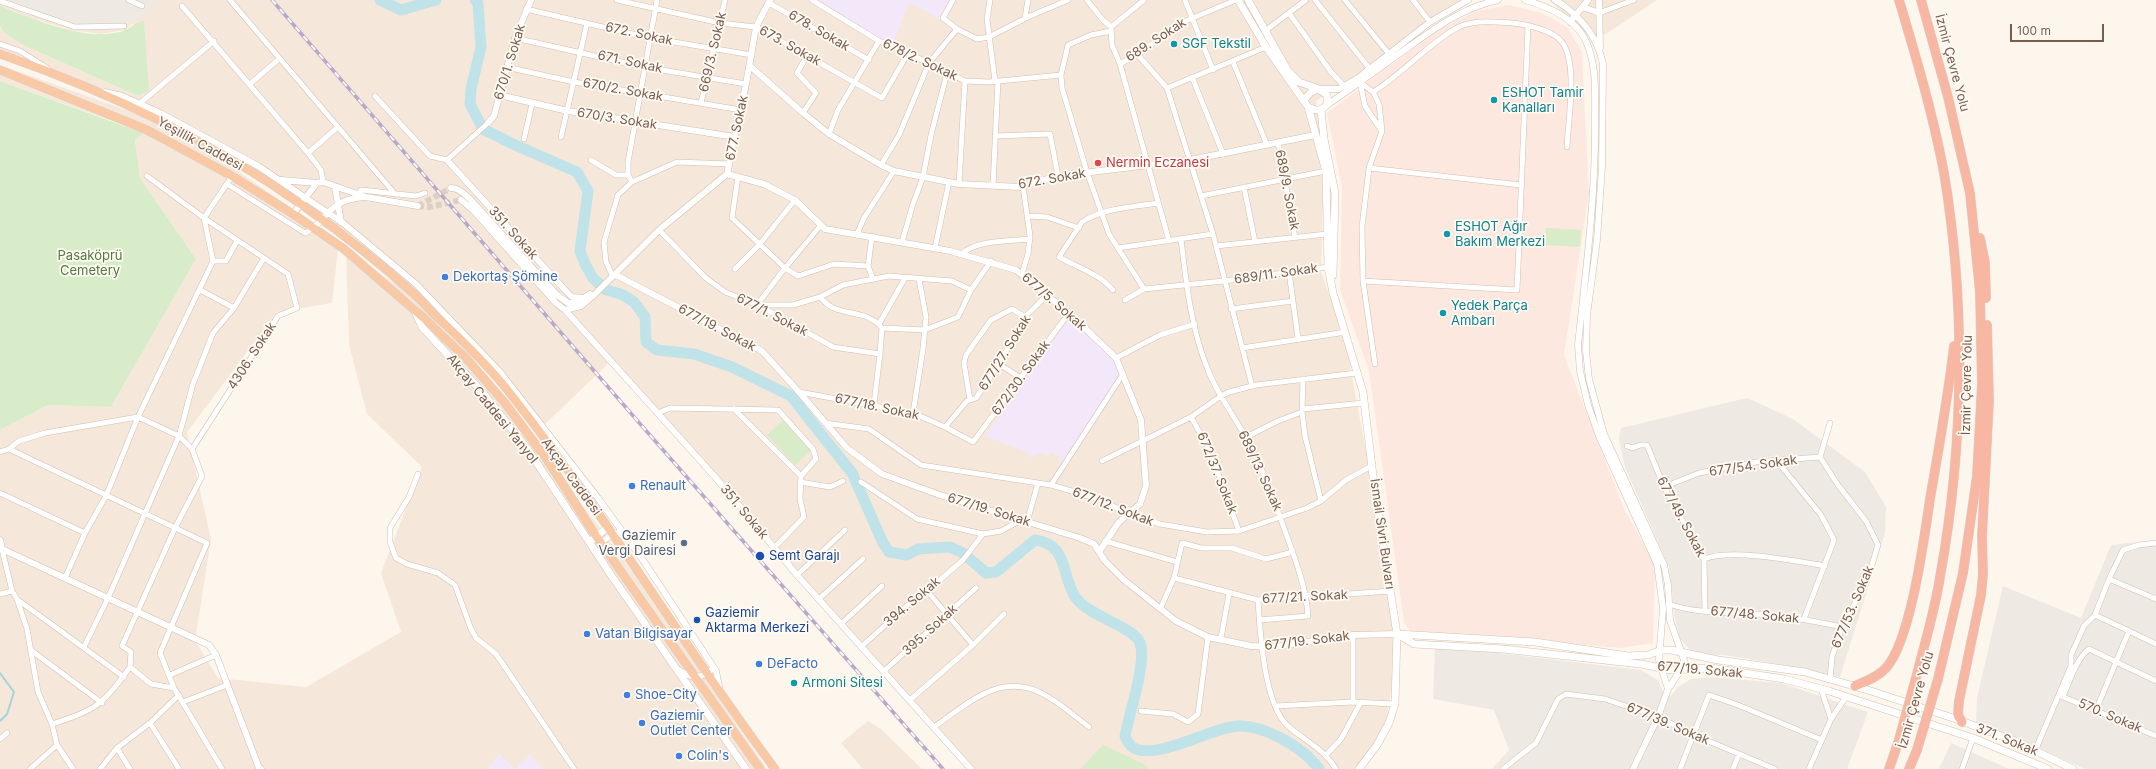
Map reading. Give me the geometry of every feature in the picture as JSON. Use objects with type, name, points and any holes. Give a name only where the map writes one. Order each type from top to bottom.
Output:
[{"type":"highway","name":"İzmir Çevre Yolu","points":[[1889,769],[1898,743],[1917,674],[1940,578],[1955,476],[1960,400],[1958,317],[1944,174],[1930,106],[1899,0]]},
{"type":"highway","name":"İzmir Çevre Yolu","points":[[1909,769],[1917,750],[1938,679],[1963,573],[1977,476],[1982,369],[1980,292],[1970,193],[1948,97],[1921,0]]},
{"type":"highway","name":"Yeşillik Caddesi","points":[[0,54],[55,73],[86,87],[158,120],[229,158],[303,201],[322,219],[382,266]]},
{"type":"highway","name":"Yeşillik Caddesi","points":[[0,70],[147,130],[232,176],[314,228],[372,273]]},
{"type":"highway","points":[[1962,722],[1958,715],[1959,701],[1981,595],[1983,574],[1982,536],[1989,401],[1985,263],[1970,193]]},
{"type":"highway","name":"Akçay Caddesi","points":[[382,266],[417,296],[508,391],[610,531],[720,694],[775,769]]},
{"type":"highway","name":"Akçay Caddesi","points":[[372,273],[414,309],[466,358],[505,403],[548,461],[596,536],[760,769]]},
{"type":"highway","points":[[1855,686],[1874,678],[1886,668],[1899,646],[1909,613],[1938,454],[1958,317]]},
{"type":"main road","name":"İsmail Sivri Bulvarı","points":[[1237,0],[1266,47],[1308,107],[1326,171],[1328,267],[1333,293],[1346,332],[1364,403],[1373,465],[1377,508],[1397,634],[1395,704],[1389,723],[1377,745],[1359,769]]},
{"type":"main road","points":[[1248,0],[1288,71],[1299,82],[1319,89],[1327,95],[1328,104],[1321,110],[1314,111],[1308,107]]},
{"type":"main road","points":[[1304,100],[1311,92],[1319,89]]},
{"type":"main road","name":"İsmail Sivri Bulvarı","points":[[1321,110],[1324,139],[1335,193],[1333,293]]},
{"type":"main road","name":"Akçay Caddesi Yanyol","points":[[414,309],[422,327],[483,393],[529,451],[743,768]]},
{"type":"main road","points":[[589,542],[596,536],[610,531]]},
{"type":"main road","name":"677/19. Sokak","points":[[1397,634],[1536,642],[1628,656],[1648,655],[1661,650],[1682,652],[1736,663],[1804,672],[1855,686],[1962,722]]},
{"type":"main road","name":"677/19. Sokak","points":[[1397,634],[1414,644],[1504,649],[1641,664],[1671,670],[1682,668],[1711,668],[1784,679],[1846,696],[1973,738]]},
{"type":"main road","name":"371. Sokak","points":[[1962,722],[2035,751],[2073,769]]},
{"type":"main road","name":"371. Sokak","points":[[1973,738],[2048,769]]},
{"type":"street","points":[[129,0],[142,6]]},
{"type":"street","points":[[230,0],[395,194]]},
{"type":"street","name":"670/1. Sokak","points":[[488,123],[494,116],[514,38],[531,0]]},
{"type":"street","name":"673. Sokak","points":[[617,0],[655,10],[720,23],[756,27],[882,98],[908,53]]},
{"type":"street","points":[[632,182],[628,175],[628,162],[656,0]]},
{"type":"street","name":"669/3. Sokak","points":[[701,103],[725,0]]},
{"type":"street","name":"678/2. Sokak","points":[[812,0],[879,41],[908,53],[965,81],[997,81],[1061,75]]},
{"type":"street","points":[[953,0],[943,18],[957,29],[977,39],[989,37],[1025,18],[1068,0]]},
{"type":"street","points":[[990,0],[987,19],[997,81],[992,186]]},
{"type":"street","points":[[1025,18],[1028,0]]},
{"type":"street","points":[[1087,0],[1111,29],[1112,45],[1120,64],[1169,241]]},
{"type":"street","points":[[1125,300],[1144,289],[1109,234],[1087,172],[1062,88],[1061,75],[1068,44],[1111,29],[1144,0]]},
{"type":"street","points":[[1185,0],[1213,70]]},
{"type":"street","name":"689. Sokak","points":[[1120,64],[1137,54],[1176,25],[1192,17],[1237,0]]},
{"type":"street","points":[[1265,31],[1306,0]]},
{"type":"street","points":[[1316,0],[1370,69]]},
{"type":"street","points":[[1345,0],[1389,54]]},
{"type":"street","points":[[1413,0],[1430,22]]},
{"type":"street","points":[[1319,89],[1338,89],[1359,81],[1370,69],[1430,22],[1468,0]]},
{"type":"street","points":[[1328,104],[1434,27],[1456,14],[1481,4],[1498,0]]},
{"type":"street","points":[[1525,0],[1541,5],[1570,22],[1584,37],[1593,60],[1595,82],[1595,182],[1578,345],[1580,371],[1588,405],[1599,436],[1657,564],[1663,608],[1660,668],[1668,689]]},
{"type":"street","points":[[1555,0],[1577,14],[1591,32],[1600,49]]},
{"type":"street","points":[[1570,22],[1588,0]]},
{"type":"street","points":[[1599,0],[1600,49],[1603,64],[1602,167],[1597,240],[1587,315],[1586,351],[1589,379],[1604,434],[1664,565],[1668,586],[1670,620],[1684,660],[1682,668],[1668,689],[1658,717],[1633,769]]},
{"type":"street","points":[[1583,7],[1599,13],[1634,0]]},
{"type":"street","points":[[0,1],[13,2],[75,27],[124,26]]},
{"type":"street","name":"677. Sokak","points":[[600,289],[659,230],[727,174],[750,66],[756,27],[770,1]]},
{"type":"street","name":"678. Sokak","points":[[770,1],[869,60]]},
{"type":"street","points":[[182,6],[214,41],[321,170],[320,183],[293,214]]},
{"type":"street","name":"672. Sokak","points":[[526,9],[650,38],[752,55]]},
{"type":"street","points":[[1289,13],[1331,72],[1344,86]]},
{"type":"street","points":[[1373,92],[1456,28],[1489,21],[1528,26],[1560,40],[1568,54],[1571,78],[1567,147]]},
{"type":"street","points":[[1584,37],[1591,32],[1599,22]]},
{"type":"street","points":[[561,137],[587,23]]},
{"type":"street","points":[[1363,280],[1517,290],[1528,26]]},
{"type":"street","points":[[881,165],[899,135],[929,63],[957,29]]},
{"type":"street","name":"671. Sokak","points":[[514,38],[581,51],[644,66],[746,84]]},
{"type":"street","points":[[139,104],[214,41]]},
{"type":"street","points":[[829,134],[838,110],[879,41]]},
{"type":"street","points":[[0,44],[20,51],[55,73]]},
{"type":"street","points":[[1167,88],[1192,76],[1213,70],[1266,47]]},
{"type":"street","points":[[1137,54],[1167,88],[1213,234],[1231,309],[1252,386]]},
{"type":"street","points":[[803,113],[816,93],[797,73],[806,56]]},
{"type":"street","points":[[250,84],[279,59]]},
{"type":"street","points":[[1233,62],[1267,145]]},
{"type":"street","name":"672. Sokak","points":[[750,66],[829,134],[881,165],[894,171],[959,184],[1023,186],[1058,176],[1190,160],[1315,135]]},
{"type":"street","name":"670/2. Sokak","points":[[506,67],[574,82],[741,110]]},
{"type":"street","points":[[902,242],[913,204],[924,177],[931,135],[947,73]]},
{"type":"street","points":[[1192,76],[1223,154]]},
{"type":"street","points":[[959,184],[965,81]]},
{"type":"street","points":[[1359,81],[1373,92],[1379,104],[1382,131],[1369,168],[1362,227],[1363,280],[1375,364]]},
{"type":"street","points":[[1359,81],[1365,106],[1382,131]]},
{"type":"street","points":[[86,87],[122,96],[139,104],[195,131],[280,180],[303,201],[328,213],[341,222],[411,280],[500,372],[547,430],[628,539],[714,668],[719,680],[720,694]]},
{"type":"street","name":"670/3. Sokak","points":[[499,95],[532,104],[568,111],[735,137]]},
{"type":"street","points":[[375,96],[430,156],[447,160],[488,123]]},
{"type":"street","points":[[524,139],[532,104]]},
{"type":"street","points":[[308,153],[338,127]]},
{"type":"street","points":[[995,136],[1050,134],[1058,176]]},
{"type":"street","name":"689/9. Sokak","points":[[1278,142],[1296,238]]},
{"type":"street","name":"351. Sokak","points":[[447,160],[564,289],[572,297],[584,298]]},
{"type":"street","points":[[591,160],[616,175],[628,175]]},
{"type":"street","points":[[613,277],[606,262],[604,242],[618,195],[632,182],[677,162],[730,164]]},
{"type":"street","points":[[1369,168],[1521,186]]},
{"type":"street","points":[[857,234],[864,218],[894,171]]},
{"type":"street","points":[[1201,196],[1326,171]]},
{"type":"street","name":"677/5. Sokak","points":[[727,174],[764,184],[795,200],[825,229],[935,248],[991,261],[1016,270],[1069,313],[1116,358],[1141,420],[1146,486],[1140,504],[1119,522],[1105,540],[1099,552]]},
{"type":"street","points":[[84,647],[108,598],[179,436],[193,384],[212,333],[234,308],[264,258],[204,218],[147,176]]},
{"type":"street","points":[[65,578],[85,533],[106,496],[138,417],[213,262],[204,218],[232,176]]},
{"type":"street","points":[[738,176],[732,218],[785,268],[798,276],[834,264],[868,266]]},
{"type":"street","points":[[280,180],[320,183],[329,182],[335,187],[366,197],[418,206]]},
{"type":"street","points":[[935,248],[950,182]]},
{"type":"street","points":[[227,184],[305,233],[314,228],[337,203],[350,198],[366,197]]},
{"type":"street","points":[[1022,274],[1028,254],[1030,239],[1023,186]]},
{"type":"street","points":[[335,187],[341,222]]},
{"type":"street","points":[[1244,187],[1255,242]]},
{"type":"street","name":"351. Sokak","points":[[451,188],[460,190],[478,207],[557,295],[568,304],[576,302],[600,289]]},
{"type":"street","points":[[358,194],[361,190],[416,196],[425,193]]},
{"type":"street","name":"351. Sokak","points":[[461,200],[473,210],[556,303],[565,310],[658,413],[716,478],[797,575],[971,769]]},
{"type":"street","points":[[736,270],[759,245],[795,200]]},
{"type":"street","points":[[1113,290],[1097,275],[1079,269],[1059,257],[1086,219],[1101,213],[1158,203]]},
{"type":"street","points":[[1027,216],[1047,217],[1079,228]]},
{"type":"street","points":[[757,305],[785,268],[821,225]]},
{"type":"street","name":"677/1. Sokak","points":[[659,230],[706,278],[725,292],[757,305],[834,347],[880,354]]},
{"type":"street","points":[[1118,248],[1213,234]]},
{"type":"street","points":[[1216,246],[1327,234]]},
{"type":"street","points":[[872,236],[868,266],[873,279]]},
{"type":"street","points":[[962,254],[966,250],[977,245],[1030,239]]},
{"type":"street","name":"689/13. Sokak","points":[[1181,239],[1186,285],[1208,369],[1221,396],[1246,437],[1281,516],[1307,595],[1308,616],[1259,620]]},
{"type":"street","points":[[213,262],[226,261],[237,240]]},
{"type":"street","name":"4306. Sokak","points":[[192,449],[278,316],[297,308],[288,274],[264,258]]},
{"type":"street","points":[[820,297],[828,306],[836,310],[871,317],[881,326],[925,330],[958,317],[971,290],[991,261]]},
{"type":"street","name":"689/11. Sokak","points":[[1144,289],[1224,281],[1328,267]]},
{"type":"street","points":[[1289,272],[1298,338]]},
{"type":"street","points":[[757,305],[793,305],[820,297],[843,285],[889,276],[919,280],[952,281],[971,290]]},
{"type":"street","name":"677/19. Sokak","points":[[613,277],[762,352],[847,448],[882,474],[1020,520],[1080,538],[1094,544],[1105,562],[1124,580],[1161,607],[1176,621],[1208,636],[1251,646],[1275,647],[1315,643],[1353,635],[1397,634]]},
{"type":"street","points":[[874,404],[880,354],[881,326],[905,278]]},
{"type":"street","points":[[913,413],[925,330],[925,305],[919,280]]},
{"type":"street","points":[[565,310],[580,306],[600,289]]},
{"type":"street","points":[[200,290],[234,308]]},
{"type":"street","name":"677/27. Sokak","points":[[945,427],[966,401],[976,398],[1000,364],[1026,317],[1047,296]]},
{"type":"street","points":[[1231,309],[1293,301]]},
{"type":"street","points":[[970,400],[966,384],[965,358],[984,327],[994,317],[1012,309],[1026,317]]},
{"type":"street","name":"672/30. Sokak","points":[[973,442],[1069,313]]},
{"type":"street","points":[[1116,358],[1160,335],[1195,324]]},
{"type":"street","points":[[1242,348],[1298,338],[1346,332]]},
{"type":"street","points":[[1000,364],[1021,378]]},
{"type":"street","points":[[1102,461],[1142,441],[1154,437],[1191,417],[1221,396],[1252,386],[1357,373]]},
{"type":"street","points":[[1051,485],[1123,374]]},
{"type":"street","points":[[1303,379],[1305,436],[1321,501]]},
{"type":"street","name":"677/18. Sokak","points":[[799,392],[874,404],[913,413],[945,427],[973,442]]},
{"type":"street","points":[[1246,437],[1303,410],[1364,403]]},
{"type":"street","points":[[658,413],[670,408],[778,410],[813,449],[816,459],[800,479],[800,500],[804,517],[774,548]]},
{"type":"street","points":[[734,408],[800,479],[830,487],[844,481]]},
{"type":"street","points":[[0,452],[9,449],[18,441],[45,433],[138,417],[179,436],[192,449],[202,476],[175,528],[122,646],[130,652],[130,667],[102,703],[79,716],[52,724]]},
{"type":"street","name":"672/37. Sokak","points":[[1191,417],[1210,451],[1239,531]]},
{"type":"street","name":"677/12. Sokak","points":[[825,423],[869,429],[922,465],[1051,485],[1099,499],[1129,514],[1160,524],[1207,532],[1239,531],[1308,508],[1321,501],[1346,480],[1373,465]]},
{"type":"street","points":[[1820,457],[1830,423]]},
{"type":"street","name":"677/49. Sokak","points":[[1627,446],[1632,448],[1640,445],[1647,445],[1664,487],[1704,559],[1705,611]]},
{"type":"street","points":[[9,449],[207,543],[160,653],[174,688],[180,695],[222,769]]},
{"type":"street","name":"677/54. Sokak","points":[[1664,487],[1699,473],[1756,462],[1820,457]]},
{"type":"street","name":"677/53. Sokak","points":[[1820,457],[1838,485],[1866,520],[1878,545],[1867,581],[1842,627],[1832,657],[1830,679]]},
{"type":"street","points":[[1777,460],[1821,515],[1834,540],[1804,619]]},
{"type":"street","points":[[418,474],[409,497],[390,528],[390,542],[396,558],[406,564],[438,573],[455,585],[471,629],[476,638],[496,654],[574,769]]},
{"type":"street","points":[[861,482],[917,519],[983,534],[1001,532],[1020,520]]},
{"type":"street","points":[[1027,522],[1038,483]]},
{"type":"street","points":[[0,493],[85,533]]},
{"type":"street","points":[[797,575],[845,530]]},
{"type":"street","points":[[600,558],[601,543],[610,531],[618,533],[628,539]]},
{"type":"street","name":"394. Sokak","points":[[862,646],[919,595],[927,592],[964,560],[983,534]]},
{"type":"street","points":[[0,540],[12,590],[17,599],[32,651],[38,692],[52,724],[56,745],[73,769]]},
{"type":"street","points":[[1105,540],[1177,562]]},
{"type":"street","points":[[1161,607],[1174,578],[1182,543],[1200,548],[1232,548],[1266,559],[1293,552]]},
{"type":"street","points":[[2061,696],[2071,666],[2071,655],[2084,626],[2095,615],[2123,550],[2139,545],[2156,543]]},
{"type":"street","points":[[2,549],[209,645],[216,655],[226,685],[259,769]]},
{"type":"street","points":[[1704,559],[1710,556],[1742,555],[1825,566]]},
{"type":"street","points":[[819,599],[863,559]]},
{"type":"street","name":"677/21. Sokak","points":[[1174,578],[1210,586],[1229,594],[1258,600],[1307,595],[1320,596],[1390,591]]},
{"type":"street","points":[[2109,580],[2156,599]]},
{"type":"street","points":[[841,624],[882,586]]},
{"type":"street","name":"395. Sokak","points":[[884,671],[976,588]]},
{"type":"street","points":[[0,594],[12,590]]},
{"type":"street","points":[[927,592],[973,645]]},
{"type":"street","points":[[1221,638],[1229,594]]},
{"type":"street","points":[[17,599],[124,676]]},
{"type":"street","points":[[1258,600],[1261,647],[1275,706],[1281,718],[1288,726],[1326,755],[1336,769]]},
{"type":"street","name":"677/48. Sokak","points":[[1669,604],[1692,611],[1804,619],[1842,627]]},
{"type":"street","points":[[910,700],[973,645],[1004,614]]},
{"type":"street","points":[[2095,615],[2156,644]]},
{"type":"street","points":[[2096,710],[2117,662],[2128,631]]},
{"type":"street","points":[[1353,635],[1353,702]]},
{"type":"street","points":[[1141,711],[1173,714],[1188,722],[1198,714],[1208,636]]},
{"type":"street","points":[[2035,751],[2080,660],[2089,649],[2156,681]]},
{"type":"street","points":[[32,651],[102,703]]},
{"type":"street","points":[[170,675],[216,655]]},
{"type":"street","points":[[130,667],[151,684],[174,688]]},
{"type":"street","points":[[676,668],[687,675],[694,677],[707,674],[714,668]]},
{"type":"street","points":[[183,702],[226,685]]},
{"type":"street","points":[[934,727],[984,692],[1015,686],[1041,693],[1089,727]]},
{"type":"street","points":[[1821,689],[1831,719]]},
{"type":"street","name":"677/39. Sokak","points":[[1509,764],[1536,743],[1558,699],[1566,694],[1605,699],[1658,717],[1694,735],[1775,769]]},
{"type":"street","points":[[100,769],[117,748],[150,722],[180,695]]},
{"type":"street","points":[[1680,769],[1709,695],[1738,705],[1822,740]]},
{"type":"street","points":[[1809,769],[1831,719],[1846,696]]},
{"type":"street","name":"570. Sokak","points":[[2061,696],[2156,736]]},
{"type":"street","points":[[1275,706],[1353,702],[1395,704]]},
{"type":"street","points":[[1326,755],[1341,739],[1361,702]]},
{"type":"street","points":[[150,722],[179,769]]},
{"type":"street","points":[[0,738],[7,733]]},
{"type":"street","points":[[1962,769],[1973,738]]},
{"type":"street","points":[[30,769],[56,745]]},
{"type":"street","points":[[117,748],[130,769]]},
{"type":"street","points":[[1733,769],[1739,754]]},
{"type":"street","points":[[1503,769],[1509,764],[1513,769]]},
{"type":"shaded area","points":[[0,0],[1471,0],[1316,101],[1325,138],[1321,271],[1346,343],[1370,474],[1398,647],[1383,742],[1358,769],[973,769],[775,551],[613,359],[541,428],[501,373],[364,244],[228,151],[133,103],[0,50],[0,26],[4,33],[23,45],[138,96],[133,23],[125,30],[100,34],[71,30],[27,17],[0,6]]},
{"type":"shaded area","points":[[0,0],[155,0],[151,12],[127,24],[97,31],[0,4]]},
{"type":"shaded area","points":[[817,0],[950,0],[939,19],[909,2],[893,44],[880,39]]},
{"type":"shaded area","points":[[1549,0],[1657,0],[1595,41]]},
{"type":"shaded area","points":[[1509,5],[1542,13],[1568,28],[1582,52],[1589,193],[1564,355],[1625,511],[1655,564],[1653,643],[1621,648],[1411,632],[1404,622],[1369,371],[1340,290],[1342,187],[1327,113],[1434,32],[1476,11]]},
{"type":"shaded area","points":[[0,65],[174,127],[339,241],[332,303],[277,312],[187,432],[211,539],[195,641],[218,678],[306,687],[401,632],[381,573],[422,467],[367,414],[349,345],[346,250],[414,297],[501,397],[634,574],[767,769],[0,769],[0,430],[48,405],[111,407],[196,259],[140,178],[135,140],[143,132],[0,81]]},
{"type":"shaded area","points":[[1069,319],[1113,357],[1120,375],[1060,465],[1060,457],[1051,452],[1048,456],[1042,453],[1030,457],[1027,452],[985,436]]},
{"type":"shaded area","points":[[1747,398],[1793,419],[1865,472],[1886,507],[1885,533],[1840,677],[1724,655],[1706,655],[1690,650],[1679,637],[1669,567],[1625,467],[1619,439],[1621,428]]},
{"type":"shaded area","points":[[2156,540],[2156,769],[2085,769],[1976,721],[1977,698],[2003,586],[2081,618],[2111,545]]},
{"type":"shaded area","points":[[1435,648],[1473,650],[1640,670],[1658,680],[1663,692],[1671,696],[1678,687],[1691,679],[1709,677],[1781,683],[1868,712],[1847,769],[1492,769],[1509,750],[1494,710],[1433,699]]},
{"type":"shaded area","points":[[868,721],[881,729],[922,769],[863,769],[841,743]]},
{"type":"shaded area","points":[[1951,743],[2009,769],[1939,769]]},
{"type":"shaded area","points":[[499,754],[515,769],[487,769]]},
{"type":"shaded area","points":[[530,754],[543,769],[519,769],[517,767]]},
{"type":"green space","points":[[0,6],[64,29],[90,34],[120,32],[144,21],[149,90],[138,96],[23,45],[4,33],[0,26]]},
{"type":"green space","name":"Pasaköprü Cemetery","points":[[0,81],[143,133],[135,140],[140,178],[196,259],[111,407],[48,405],[0,430]]},
{"type":"green space","points":[[1546,228],[1581,230],[1580,247],[1545,245]]},
{"type":"green space","points":[[783,420],[811,450],[795,465],[767,435]]},
{"type":"green space","points":[[1103,745],[1148,766],[1147,769],[1080,769]]},
{"type":"waterway","points":[[380,0],[401,10],[436,0]]},
{"type":"waterway","points":[[475,0],[478,3],[481,47],[471,89],[470,104],[483,129],[515,145],[577,172],[588,191],[580,251],[585,264],[593,278],[606,290],[621,294],[634,302],[645,317],[646,342],[657,350],[694,354],[732,367],[791,396],[852,473],[883,543],[889,552],[907,555],[918,549],[950,547],[963,553],[986,573],[996,572],[1035,540],[1046,543],[1054,548],[1063,563],[1071,590],[1076,598],[1091,610],[1121,626],[1136,637],[1140,643],[1142,652],[1137,688],[1125,736],[1132,747],[1145,751],[1157,750],[1183,743],[1221,729],[1242,726],[1267,732],[1292,744],[1319,769]]},
{"type":"waterway","points":[[0,673],[14,692],[7,714],[0,721]]},
{"type":"tunnel","points":[[418,206],[451,188]]},
{"type":"tunnel","points":[[418,206],[429,207],[461,200]]},
{"type":"railway","points":[[272,0],[642,426],[943,769]]},
{"type":"place","name":"SGF Tekstil","points":[[1174,44]]},
{"type":"place","name":"ESHOT Tamir Kanalları","points":[[1494,100]]},
{"type":"place","name":"Nermin Eczanesi","points":[[1098,163]]},
{"type":"place","name":"ESHOT Ağır Bakım Merkezi","points":[[1447,234]]},
{"type":"place","name":"Dekortaş Şömine","points":[[445,277]]},
{"type":"place","name":"Yedek Parça Ambarı","points":[[1443,313]]},
{"type":"place","name":"Renault","points":[[632,486]]},
{"type":"place","name":"Gaziemir Vergi Dairesi","points":[[684,543]]},
{"type":"place","name":"Semt Garajı","points":[[760,556]]},
{"type":"place","name":"Gaziemir Aktarma Merkezi","points":[[697,620]]},
{"type":"place","name":"Vatan Bilgisayar","points":[[587,634]]},
{"type":"place","name":"DeFacto","points":[[759,664]]},
{"type":"place","name":"Armoni Sitesi","points":[[794,683]]},
{"type":"place","name":"Shoe-City","points":[[627,695]]},
{"type":"place","name":"Gaziemir Outlet Center","points":[[642,723]]},
{"type":"place","name":"Colin's","points":[[679,756]]}]
